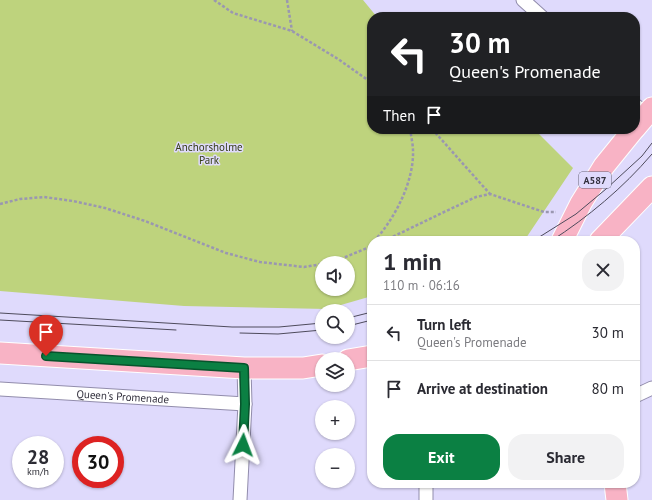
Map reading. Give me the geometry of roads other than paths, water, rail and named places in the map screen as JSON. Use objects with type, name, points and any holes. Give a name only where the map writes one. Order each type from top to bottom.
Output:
[{"type":"main road","name":"A587","points":[[567,236],[576,214],[588,192],[604,166],[628,134]]},
{"type":"main road","points":[[605,236],[652,187]]},
{"type":"main road","points":[[0,353],[244,368],[303,368],[315,365]]},
{"type":"main road","points":[[355,359],[367,357]]},
{"type":"main road","points":[[616,488],[617,500]]},
{"type":"street","points":[[524,0],[537,12]]},
{"type":"street","points":[[240,500],[245,404],[244,368]]},
{"type":"street","points":[[640,394],[652,388]]},
{"type":"street","name":"Queen's Promenade","points":[[0,389],[245,404]]},
{"type":"street","points":[[426,488],[426,500]]},
{"type":"tram line","points":[[541,236],[576,214],[606,189],[642,156],[652,143]]},
{"type":"tram line","points":[[558,236],[578,222],[617,190],[652,154]]},
{"type":"tram line","points":[[0,313],[232,327],[279,327],[315,324]]},
{"type":"tram line","points":[[355,316],[367,313]]},
{"type":"tram line","points":[[0,320],[176,330]]},
{"type":"tram line","points":[[355,324],[367,321]]},
{"type":"tram line","points":[[240,333],[278,334],[315,331]]},
{"type":"park label","name":"Anchorsholme Park","points":[[209,153]]}]
